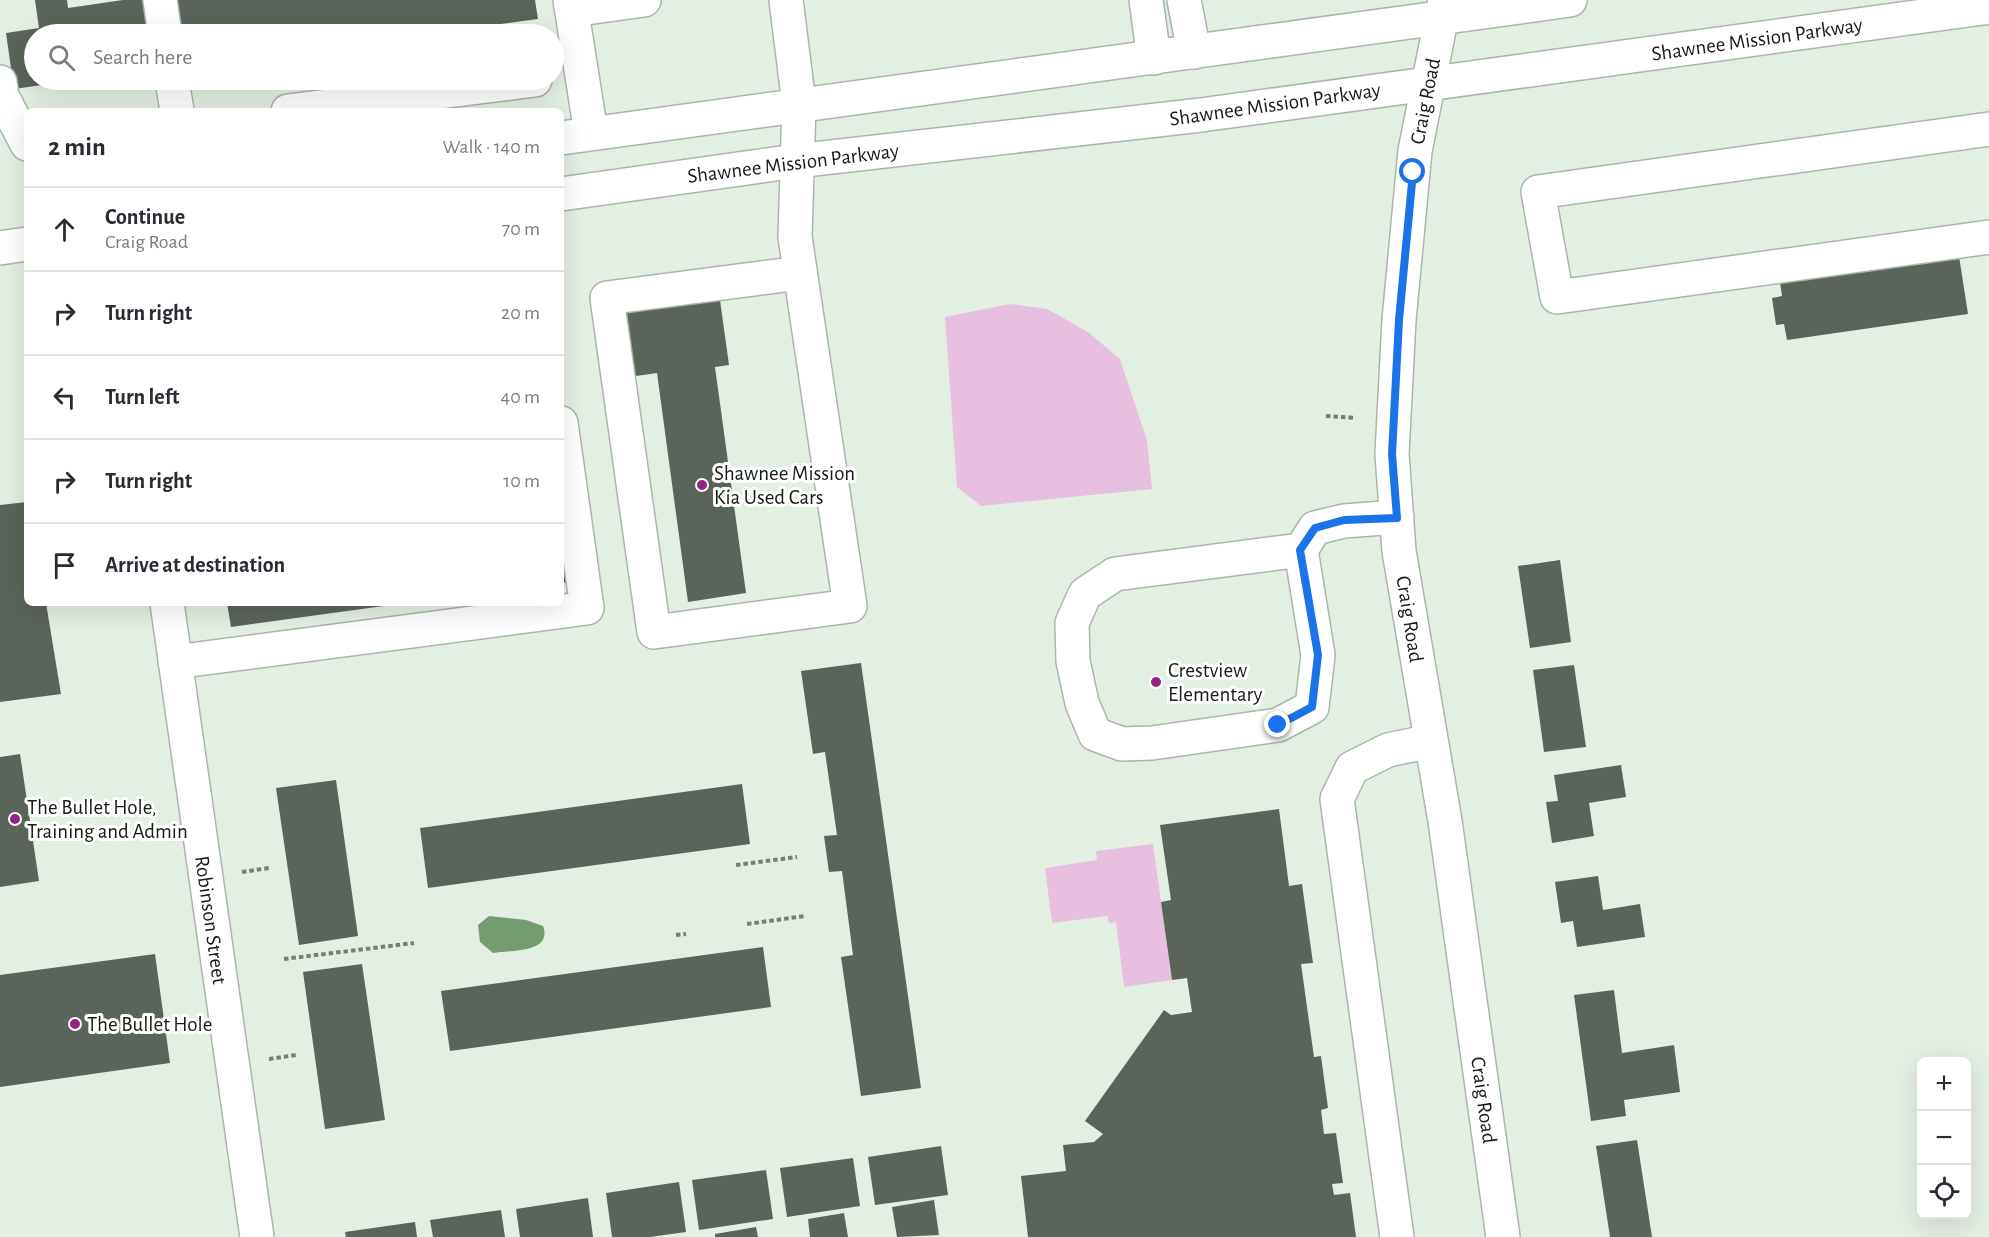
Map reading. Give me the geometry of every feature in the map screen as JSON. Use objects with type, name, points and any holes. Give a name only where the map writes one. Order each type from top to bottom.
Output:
[{"type":"main road","points":[[159,0],[163,24]]},
{"type":"main road","points":[[644,0],[571,5],[568,75],[576,135],[1154,58],[1444,8],[1570,0]]},
{"type":"main road","points":[[786,0],[799,104],[795,237],[850,606],[654,632],[607,298],[800,273]]},
{"type":"main road","points":[[1146,0],[1154,58]]},
{"type":"main road","points":[[1184,0],[1194,52]]},
{"type":"main road","name":"Shawnee Mission Parkway","points":[[564,194],[796,161],[1201,115],[1989,7]]},
{"type":"main road","name":"Craig Road","points":[[1444,8],[1426,84],[1414,151],[1399,320],[1392,454],[1397,518],[1410,622],[1445,821],[1503,1237]]},
{"type":"main road","points":[[0,82],[2,96],[24,138]]},
{"type":"main road","points":[[174,90],[177,108]]},
{"type":"main road","points":[[312,108],[455,90]]},
{"type":"main road","points":[[1988,136],[1538,192],[1557,297],[1989,237]]},
{"type":"main road","points":[[0,248],[24,244]]},
{"type":"main road","points":[[175,662],[587,608],[564,444]]},
{"type":"main road","points":[[1300,550],[1115,574],[1085,594],[1072,622],[1073,660],[1082,703],[1095,734],[1122,744],[1152,743],[1278,725],[1312,707],[1318,655],[1300,550],[1315,528],[1344,520],[1397,518]]},
{"type":"main road","name":"Robinson Street","points":[[167,606],[257,1237]]},
{"type":"main road","points":[[1397,1237],[1337,799],[1352,768],[1388,750],[1431,741]]},
{"type":"path","points":[[1326,417],[1356,418]]},
{"type":"path","points":[[736,865],[797,857]]},
{"type":"path","points":[[242,872],[269,868]]},
{"type":"path","points":[[747,924],[805,916]]},
{"type":"path","points":[[676,935],[686,933]]},
{"type":"path","points":[[284,959],[414,943]]},
{"type":"path","points":[[269,1059],[296,1055]]},
{"type":"shaded area","points":[[1010,304],[1047,309],[1088,332],[1120,359],[1147,440],[1152,489],[981,506],[957,487],[945,317]]},
{"type":"shaded area","points":[[1153,844],[1172,980],[1124,987],[1116,922],[1109,923],[1107,916],[1052,923],[1045,868],[1097,860],[1096,851]]},
{"type":"shaded area","points":[[489,916],[526,920],[543,926],[542,941],[528,948],[493,953],[480,942],[478,925]]},
{"type":"building","points":[[35,0],[67,0],[68,8],[123,0],[145,0],[149,24],[38,24]]},
{"type":"building","points":[[175,0],[535,0],[538,19],[501,24],[179,24]]},
{"type":"building","points":[[24,30],[24,88],[14,89],[6,33]]},
{"type":"building","points":[[1959,256],[1968,314],[1787,340],[1784,324],[1776,325],[1772,298],[1782,296],[1780,282]]},
{"type":"building","name":"Shawnee Mission Kia Used Cars","points":[[719,293],[729,365],[715,367],[746,593],[688,602],[657,373],[629,377],[619,306]]},
{"type":"building","points":[[24,502],[24,606],[46,606],[61,694],[0,702],[0,505]]},
{"type":"building","points":[[564,543],[570,582],[564,583]]},
{"type":"building","points":[[1560,560],[1571,642],[1530,648],[1518,566]]},
{"type":"building","points":[[228,606],[383,606],[231,627]]},
{"type":"building","points":[[861,663],[921,1088],[861,1096],[841,957],[853,955],[842,871],[829,872],[824,836],[837,835],[825,752],[813,754],[801,671]]},
{"type":"building","points":[[1574,665],[1586,747],[1544,752],[1533,670]]},
{"type":"building","name":"The Bullet Hole, Training and Admin","points":[[20,754],[39,881],[0,887],[0,757]]},
{"type":"building","points":[[1621,765],[1626,797],[1589,803],[1594,836],[1552,843],[1546,802],[1558,801],[1554,775]]},
{"type":"building","points":[[336,780],[358,936],[299,945],[276,788]]},
{"type":"building","points":[[742,784],[750,844],[428,888],[420,828]]},
{"type":"building","points":[[1279,809],[1289,886],[1302,884],[1313,963],[1301,964],[1314,1057],[1321,1056],[1328,1108],[1321,1110],[1324,1134],[1336,1133],[1343,1183],[1332,1184],[1334,1195],[1350,1193],[1356,1237],[1028,1237],[1021,1176],[1066,1171],[1063,1145],[1094,1142],[1103,1134],[1085,1121],[1164,1010],[1171,1015],[1192,1012],[1187,978],[1172,980],[1161,902],[1171,900],[1160,825]]},
{"type":"building","points":[[1598,876],[1603,910],[1640,904],[1645,937],[1577,947],[1573,921],[1561,923],[1555,882]]},
{"type":"building","points":[[763,947],[771,1007],[450,1051],[441,991]]},
{"type":"building","points":[[155,954],[170,1063],[0,1087],[0,975]]},
{"type":"building","points":[[362,964],[385,1120],[325,1129],[303,972]]},
{"type":"building","points":[[1614,990],[1622,1053],[1674,1045],[1680,1092],[1624,1100],[1626,1116],[1591,1121],[1574,995]]},
{"type":"building","points":[[1637,1140],[1652,1237],[1610,1237],[1596,1146]]},
{"type":"building","points":[[941,1146],[948,1195],[875,1205],[868,1157]]},
{"type":"building","points":[[853,1158],[860,1206],[787,1217],[780,1168]]},
{"type":"building","points":[[766,1170],[773,1219],[699,1230],[692,1180]]},
{"type":"building","points":[[679,1182],[686,1232],[650,1237],[612,1237],[606,1193]]},
{"type":"building","points":[[588,1198],[593,1237],[520,1237],[516,1209]]},
{"type":"building","points":[[934,1200],[939,1235],[897,1237],[892,1207]]},
{"type":"building","points":[[501,1210],[505,1237],[433,1237],[430,1220]]},
{"type":"building","points":[[844,1213],[848,1237],[810,1237],[808,1219]]},
{"type":"building","points":[[415,1222],[417,1237],[346,1237],[345,1232]]},
{"type":"building","points":[[756,1227],[758,1237],[715,1237],[715,1234]]},
{"type":"place","name":"Shawnee Mission Kia Used Cars","points":[[702,485]]},
{"type":"place","name":"Crestview Elementary","points":[[1156,682]]},
{"type":"place","name":"The Bullet Hole, Training and Admin","points":[[15,819]]},
{"type":"place","name":"The Bullet Hole","points":[[75,1024]]},
{"type":"route","points":[[1278,725],[1312,707],[1318,655],[1300,550],[1315,528],[1344,520],[1397,518],[1392,454],[1399,320],[1413,172]]}]
